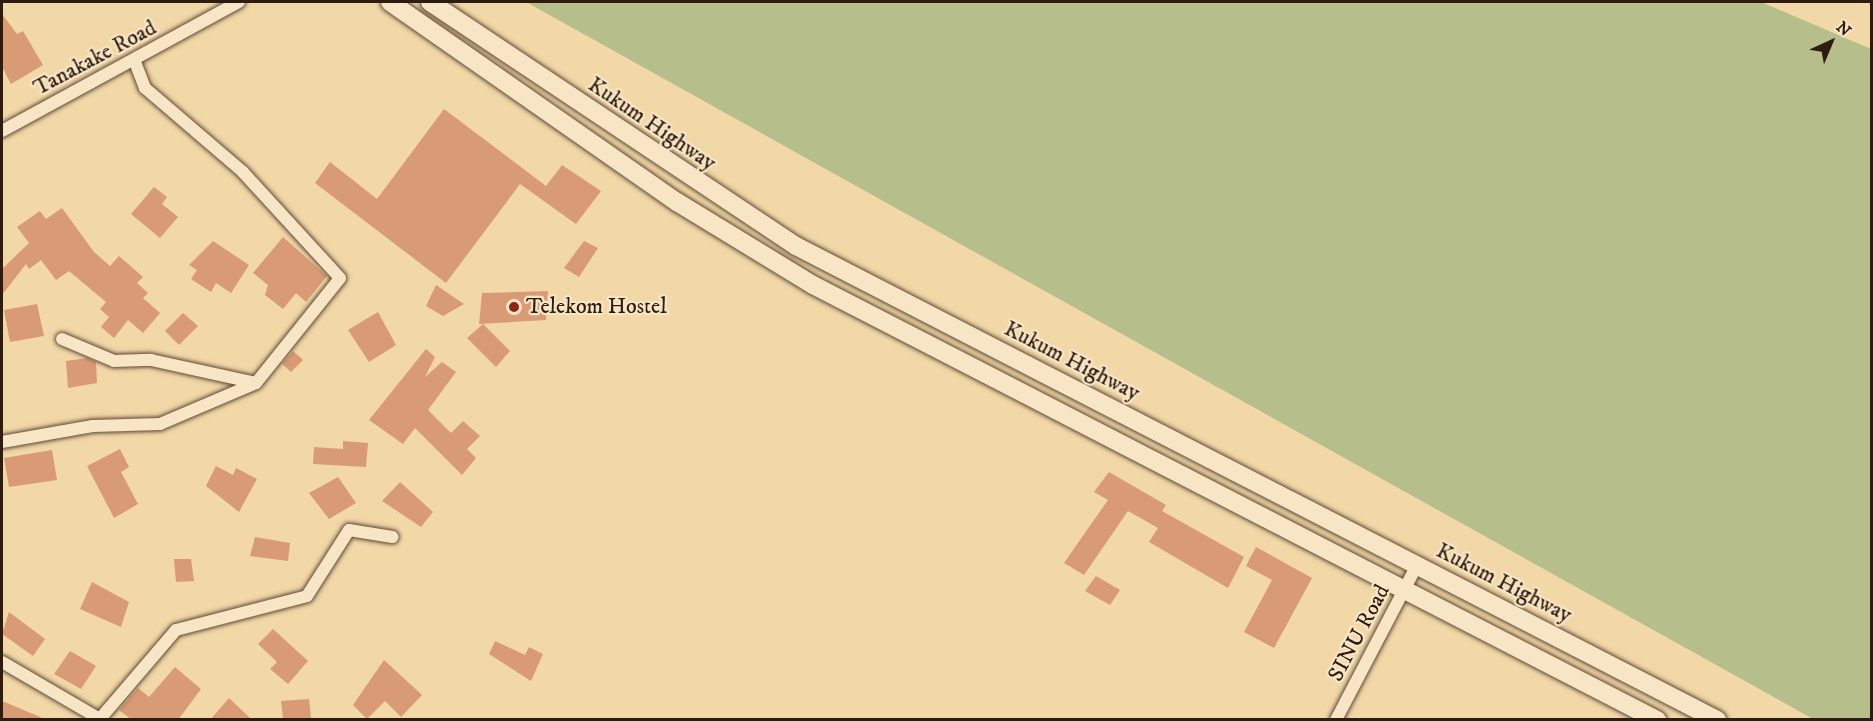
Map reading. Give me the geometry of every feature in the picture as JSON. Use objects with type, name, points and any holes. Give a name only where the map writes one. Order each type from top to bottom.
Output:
[{"type":"main road","points":[[390,2],[668,196],[813,285],[1658,720]]},
{"type":"main road","name":"Kukum Highway","points":[[430,2],[796,246],[1718,720]]},
{"type":"street","name":"Tanakake Road","points":[[2,131],[135,62],[239,2]]},
{"type":"street","points":[[2,442],[93,426],[160,423],[256,383],[340,278],[243,172],[145,88],[135,62]]},
{"type":"street","points":[[62,339],[114,361],[151,360],[256,383]]},
{"type":"street","points":[[2,662],[99,719],[176,630],[307,596],[349,530],[392,537]]},
{"type":"street","name":"SINU Road","points":[[1336,720],[1406,590],[1417,565]]},
{"type":"green space","points":[[526,2],[1761,2],[1871,49],[1871,719],[1813,719]]},
{"type":"building","points":[[2,14],[17,34],[23,31],[43,65],[11,84],[2,67]]},
{"type":"building","points":[[444,109],[546,186],[562,165],[601,191],[576,224],[520,184],[446,283],[315,183],[330,162],[377,199]]},
{"type":"building","points":[[154,187],[167,197],[162,204],[178,217],[160,238],[131,214]]},
{"type":"building","points":[[62,208],[94,252],[110,266],[119,256],[143,277],[137,283],[148,293],[143,298],[160,313],[143,333],[128,320],[114,338],[101,327],[109,317],[100,309],[106,302],[69,271],[56,280],[41,260],[29,269],[26,264],[2,295],[2,269],[29,243],[17,227],[40,211],[46,219]]},
{"type":"building","points":[[283,237],[327,276],[306,302],[296,293],[283,309],[265,295],[268,285],[253,273]]},
{"type":"building","points":[[213,241],[249,265],[231,293],[216,283],[211,292],[191,279],[197,270],[189,265]]},
{"type":"building","points":[[584,241],[598,248],[579,277],[564,268]]},
{"type":"building","points":[[436,285],[464,304],[443,316],[426,306]]},
{"type":"building","name":"Telekom Hostel","points":[[548,291],[546,320],[479,324],[482,293]]},
{"type":"building","points":[[37,304],[44,336],[10,342],[4,310]]},
{"type":"building","points":[[378,312],[396,345],[369,362],[348,330]]},
{"type":"building","points":[[183,313],[198,326],[179,345],[165,331]]},
{"type":"building","points":[[483,324],[510,351],[496,367],[467,338]]},
{"type":"building","points":[[426,349],[435,357],[425,377],[442,362],[456,372],[428,410],[451,433],[463,421],[480,436],[467,449],[476,458],[462,475],[415,428],[403,444],[369,420]]},
{"type":"building","points":[[293,351],[303,360],[291,372],[282,364]]},
{"type":"building","points":[[87,358],[96,362],[97,383],[68,388],[66,361]]},
{"type":"building","points":[[343,441],[368,443],[366,467],[313,464],[314,447],[343,449]]},
{"type":"building","points":[[120,449],[129,467],[121,472],[138,504],[114,518],[87,466]]},
{"type":"building","points":[[52,450],[57,480],[9,487],[4,458]]},
{"type":"building","points":[[216,466],[233,475],[236,468],[257,479],[239,512],[206,486]]},
{"type":"building","points":[[1109,472],[1166,505],[1162,511],[1244,557],[1228,588],[1149,542],[1158,528],[1128,511],[1084,575],[1064,563],[1108,500],[1094,492]]},
{"type":"building","points":[[338,477],[356,503],[329,519],[309,493]]},
{"type":"building","points":[[400,482],[433,512],[421,527],[382,501]]},
{"type":"building","points":[[255,537],[290,543],[288,561],[250,556]]},
{"type":"building","points":[[1256,547],[1312,578],[1274,648],[1244,632],[1272,580],[1246,566]]},
{"type":"building","points":[[174,559],[191,559],[194,581],[176,582]]},
{"type":"building","points":[[1096,576],[1120,590],[1110,605],[1085,591]]},
{"type":"building","points":[[92,582],[129,602],[121,627],[80,609]]},
{"type":"building","points":[[9,612],[45,639],[33,656],[2,634]]},
{"type":"building","points":[[273,629],[308,661],[288,684],[270,669],[277,662],[258,644]]},
{"type":"building","points":[[495,641],[525,655],[529,647],[543,654],[531,681],[489,654]]},
{"type":"building","points":[[70,651],[96,666],[81,689],[54,674]]},
{"type":"building","points":[[384,660],[422,695],[401,717],[385,701],[367,719],[353,705]]},
{"type":"building","points":[[175,667],[201,689],[178,720],[132,720],[119,710],[138,688],[149,697]]},
{"type":"building","points":[[229,698],[252,720],[210,720]]},
{"type":"building","points":[[309,699],[311,718],[283,719],[281,701]]},
{"type":"building","points":[[2,701],[45,719],[45,720],[2,720]]},
{"type":"place","name":"Telekom Hostel","points":[[514,307]]}]
